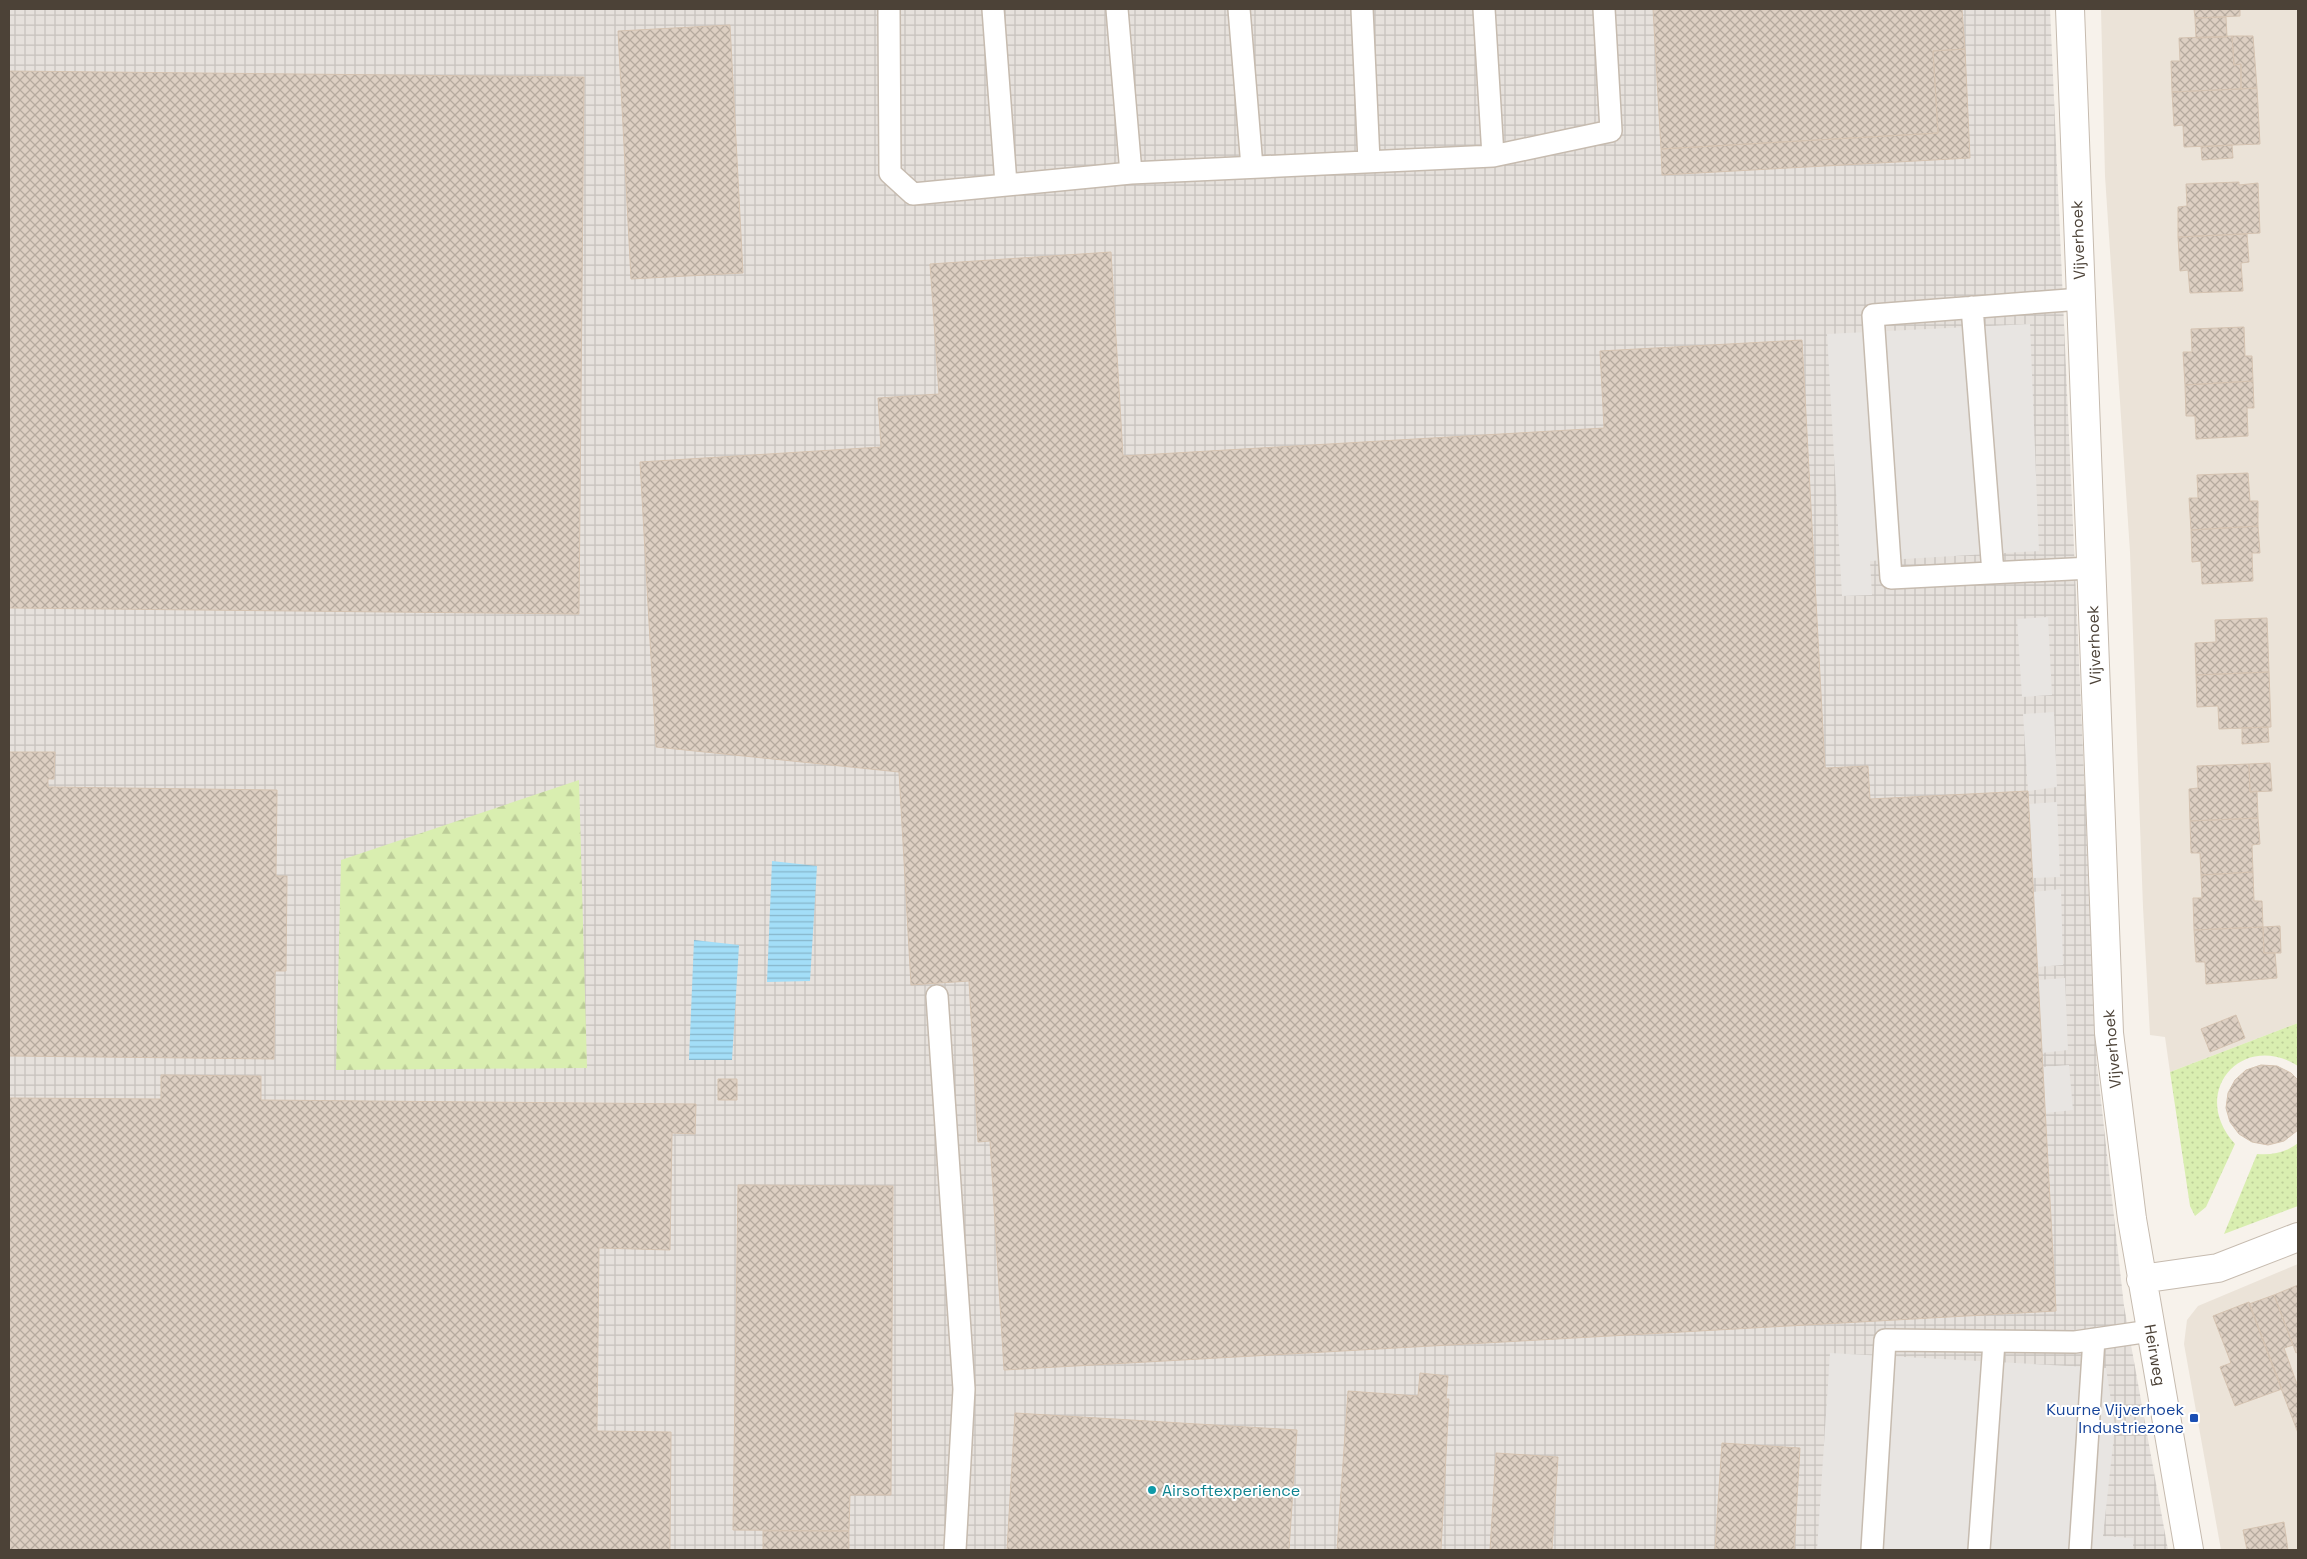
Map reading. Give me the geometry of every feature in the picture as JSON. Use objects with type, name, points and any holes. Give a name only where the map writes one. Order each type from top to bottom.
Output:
[{"type":"street","name":"Vijverhoek","points":[[2070,9],[2109,1032],[2141,1279]]},
{"type":"street","points":[[2141,1279],[2218,1268],[2298,1238]]},
{"type":"street","name":"Heirweg","points":[[2141,1279],[2189,1550]]},
{"type":"lane","points":[[889,9],[890,174],[913,194],[1131,173],[1493,156],[1611,131],[1604,9]]},
{"type":"lane","points":[[994,9],[1006,184]]},
{"type":"lane","points":[[1117,9],[1131,173]]},
{"type":"lane","points":[[1240,9],[1252,167]]},
{"type":"lane","points":[[1362,9],[1369,161]]},
{"type":"lane","points":[[1484,9],[1493,156]]},
{"type":"lane","points":[[2081,299],[1873,315],[1891,578],[2091,568]]},
{"type":"lane","points":[[1972,307],[1993,573]]},
{"type":"lane","points":[[937,996],[964,1389],[954,1550]]},
{"type":"lane","points":[[1872,1550],[1885,1340],[2075,1342],[2150,1331]]},
{"type":"lane","points":[[2080,1550],[2094,1339]]},
{"type":"lane","points":[[1978,1550],[1994,1342]]},
{"type":"shaded area","points":[[9,9],[2050,9],[2097,1065],[2124,1306],[2168,1550],[9,1550]]},
{"type":"shaded area","points":[[2101,9],[2298,9],[2298,1023],[2170,1072],[2165,1037],[2150,1035],[2143,907],[2130,552],[2105,176]]},
{"type":"shaded area","points":[[2030,324],[2039,551],[1870,561],[1872,595],[1842,596],[1827,334]]},
{"type":"shaded area","points":[[2048,617],[2052,695],[2022,697],[2017,619]]},
{"type":"shaded area","points":[[2054,712],[2057,787],[2028,791],[2023,714]]},
{"type":"shaded area","points":[[2057,802],[2060,877],[2033,878],[2029,804]]},
{"type":"shaded area","points":[[2061,889],[2063,965],[2037,967],[2033,892]]},
{"type":"shaded area","points":[[2065,978],[2068,1050],[2042,1053],[2038,980]]},
{"type":"shaded area","points":[[2069,1065],[2073,1110],[2045,1113],[2043,1067]]},
{"type":"shaded area","points":[[2298,1264],[2298,1550],[2221,1550],[2184,1344],[2187,1320],[2198,1306]]},
{"type":"shaded area","points":[[1830,1353],[2106,1368],[2115,1426],[2103,1536],[2133,1538],[2133,1550],[1817,1550]]},
{"type":"green space","points":[[579,780],[587,1068],[336,1070],[341,860]]},
{"type":"green space","points":[[2298,1023],[2298,1066],[2277,1057],[2258,1056],[2241,1061],[2228,1072],[2220,1087],[2217,1105],[2222,1125],[2235,1144],[2206,1207],[2195,1216],[2190,1206],[2170,1072]]},
{"type":"green space","points":[[2298,1143],[2298,1206],[2224,1234],[2257,1154],[2279,1153]]},
{"type":"water","points":[[772,861],[817,866],[810,981],[767,982]]},
{"type":"water","points":[[694,940],[739,945],[732,1060],[689,1060]]},
{"type":"building","points":[[1653,9],[1962,9],[1965,49],[1933,51],[1938,133],[1661,149]]},
{"type":"building","points":[[2194,9],[2240,9],[2240,16],[2195,18]]},
{"type":"building","points":[[2226,17],[2227,37],[2196,38],[2195,18]]},
{"type":"building","points":[[730,25],[743,273],[631,279],[618,31]]},
{"type":"building","points":[[2232,36],[2234,65],[2241,64],[2241,89],[2172,92],[2171,61],[2180,61],[2179,38]]},
{"type":"building","points":[[2232,36],[2253,36],[2257,88],[2241,89],[2241,64],[2234,65]]},
{"type":"building","points":[[1965,49],[1970,158],[1662,175],[1661,149],[1938,133],[1933,51]]},
{"type":"building","points":[[9,71],[584,77],[579,614],[9,608]]},
{"type":"building","points":[[2257,88],[2260,144],[2184,147],[2183,125],[2174,126],[2172,92]]},
{"type":"building","points":[[2232,145],[2233,158],[2202,160],[2201,147]]},
{"type":"building","points":[[2239,182],[2239,185],[2258,183],[2260,233],[2178,237],[2178,207],[2187,206],[2186,184]]},
{"type":"building","points":[[2247,234],[2249,262],[2241,263],[2243,291],[2190,293],[2188,270],[2180,271],[2178,237]]},
{"type":"building","points":[[1111,252],[1123,456],[1604,428],[1600,351],[1802,340],[1825,768],[1868,766],[1870,799],[2028,791],[2056,1311],[1004,1370],[990,1141],[978,1142],[969,981],[911,985],[899,772],[656,747],[640,462],[881,447],[878,398],[939,394],[930,264]]},
{"type":"building","points":[[2244,327],[2245,356],[2252,356],[2253,381],[2185,385],[2183,352],[2192,352],[2191,329]]},
{"type":"building","points":[[2253,381],[2254,408],[2247,408],[2248,436],[2196,439],[2195,416],[2186,416],[2185,385]]},
{"type":"building","points":[[2248,473],[2250,501],[2258,501],[2258,526],[2191,530],[2189,498],[2198,498],[2197,475]]},
{"type":"building","points":[[2258,526],[2260,553],[2252,553],[2253,581],[2202,584],[2201,561],[2192,562],[2191,530]]},
{"type":"building","points":[[2267,618],[2269,672],[2196,675],[2195,643],[2216,642],[2215,620]]},
{"type":"building","points":[[2269,672],[2271,727],[2219,729],[2218,706],[2197,707],[2196,675]]},
{"type":"building","points":[[2268,727],[2269,742],[2242,744],[2242,728]]},
{"type":"building","points":[[9,752],[55,752],[54,779],[48,779],[48,787],[277,790],[276,876],[287,876],[286,971],[275,971],[274,1059],[9,1056]]},
{"type":"building","points":[[2270,763],[2272,791],[2250,792],[2249,764]]},
{"type":"building","points":[[2249,764],[2250,792],[2257,791],[2258,818],[2190,821],[2189,789],[2198,788],[2197,766]]},
{"type":"building","points":[[2258,818],[2260,844],[2252,845],[2253,872],[2201,875],[2200,853],[2191,853],[2190,821]]},
{"type":"building","points":[[2253,872],[2254,901],[2262,901],[2263,927],[2194,930],[2193,898],[2202,898],[2201,875]]},
{"type":"building","points":[[2280,926],[2281,953],[2264,953],[2263,927]]},
{"type":"building","points":[[2263,927],[2264,953],[2275,953],[2277,978],[2206,984],[2205,962],[2196,962],[2194,930]]},
{"type":"building","points":[[2236,1015],[2245,1038],[2210,1052],[2201,1029]]},
{"type":"building","points":[[2261,1065],[2277,1066],[2291,1073],[2298,1080],[2298,1130],[2284,1141],[2268,1145],[2252,1142],[2239,1134],[2230,1122],[2226,1108],[2228,1093],[2235,1080],[2246,1070]]},
{"type":"building","points":[[161,1075],[261,1076],[261,1100],[696,1104],[695,1134],[672,1133],[670,1250],[599,1248],[597,1431],[671,1432],[670,1550],[9,1550],[9,1098],[161,1099]]},
{"type":"building","points":[[718,1079],[737,1079],[737,1100],[718,1100]]},
{"type":"building","points":[[738,1185],[893,1186],[891,1495],[850,1495],[849,1531],[733,1530]]},
{"type":"building","points":[[2298,1285],[2298,1352],[2296,1353],[2274,1295]]},
{"type":"building","points":[[2274,1295],[2293,1345],[2284,1348],[2298,1387],[2298,1433],[2249,1304]]},
{"type":"building","points":[[2249,1302],[2282,1389],[2235,1406],[2220,1367],[2231,1363],[2213,1316]]},
{"type":"building","points":[[1420,1373],[1448,1376],[1446,1399],[1449,1399],[1441,1550],[1337,1550],[1348,1391],[1418,1396]]},
{"type":"building","name":"Airsoftexperience","points":[[1015,1413],[1297,1430],[1289,1550],[1007,1550]]},
{"type":"building","points":[[1722,1443],[1800,1448],[1794,1550],[1715,1550]]},
{"type":"building","points":[[1496,1453],[1558,1457],[1552,1550],[1490,1550]]},
{"type":"building","points":[[2284,1522],[2288,1550],[2247,1550],[2243,1530]]},
{"type":"building","points":[[763,1531],[849,1531],[849,1550],[763,1550]]},
{"type":"place","name":"Kuurne Vijverhoek Industriezone","points":[[2194,1418]]},
{"type":"place","name":"Airsoftexperience","points":[[1152,1490]]}]
